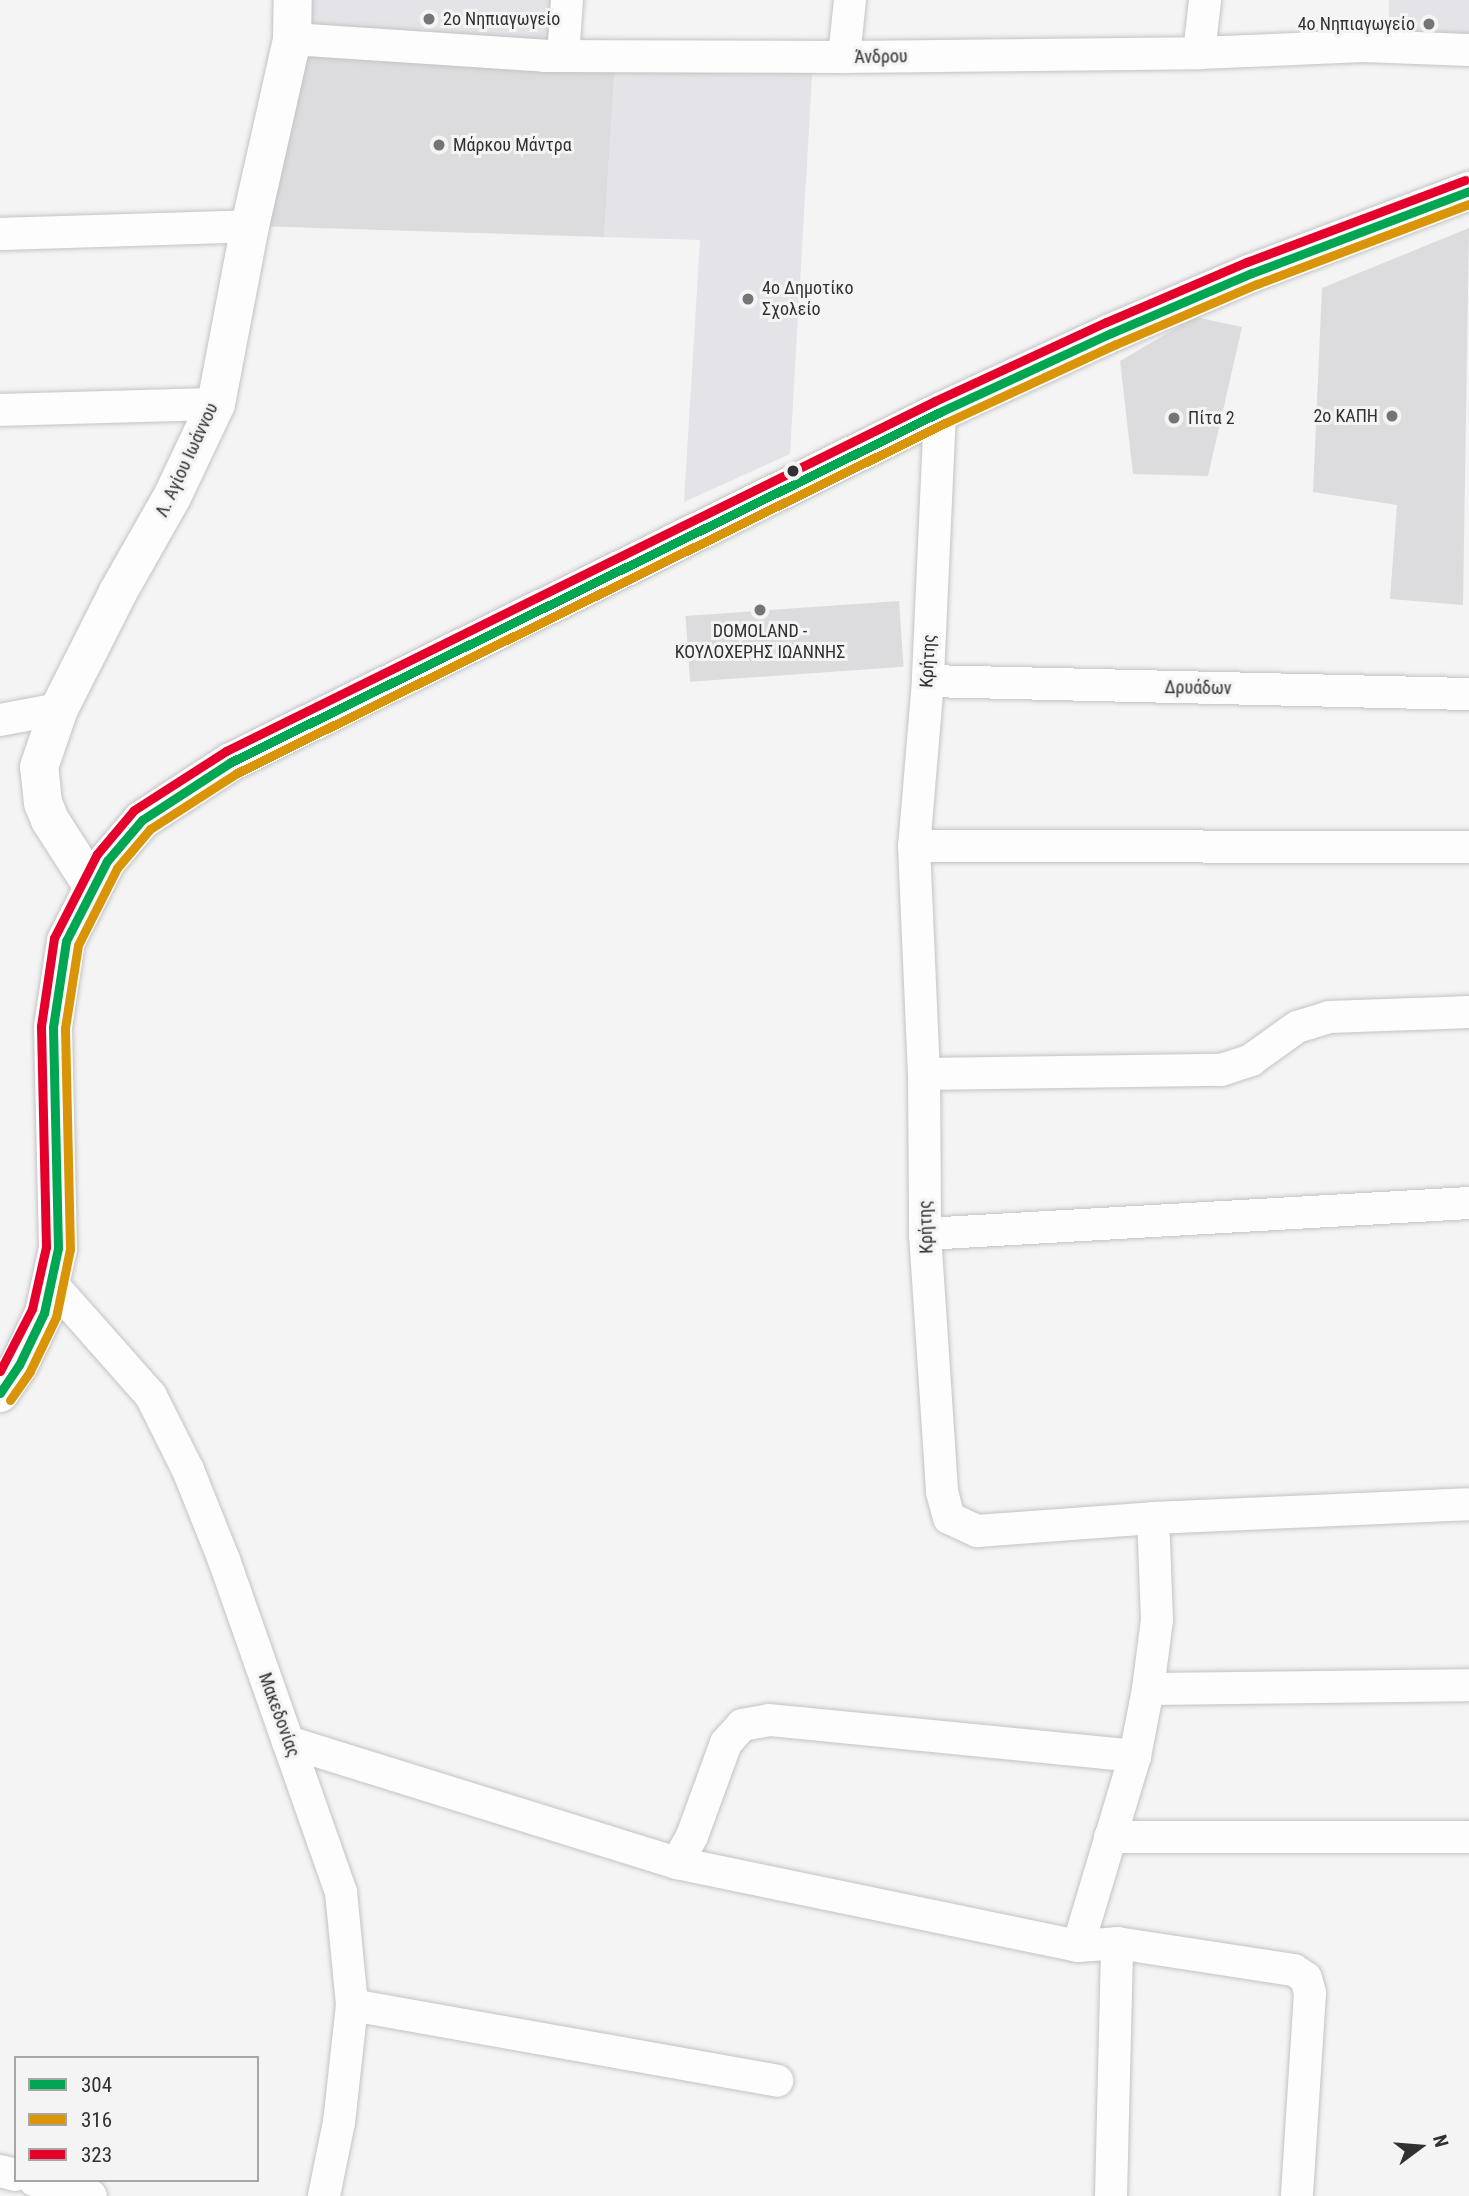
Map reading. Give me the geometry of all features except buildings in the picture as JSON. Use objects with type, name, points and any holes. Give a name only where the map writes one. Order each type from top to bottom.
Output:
[{"type":"main road","name":"Λ. Αγίου Ιωάννου","points":[[93,887],[58,837],[43,803],[39,767],[60,709],[118,592],[172,497],[216,404],[250,226],[292,39],[293,0]]},
{"type":"main road","points":[[0,1393],[33,1339],[52,1284],[58,1248],[53,1027],[66,941],[107,861],[142,820],[231,762],[940,412],[1111,333],[1252,273],[1469,191]]},
{"type":"street","points":[[562,56],[567,0]]},
{"type":"street","points":[[844,58],[850,0]]},
{"type":"street","points":[[1199,53],[1205,0]]},
{"type":"street","name":"Άνδρου","points":[[292,39],[562,56],[844,58],[1199,53],[1364,46],[1469,50]]},
{"type":"street","points":[[0,234],[250,226]]},
{"type":"street","points":[[0,410],[216,404]]},
{"type":"street","name":"Κρήτης","points":[[940,412],[928,681],[914,846],[924,1074],[925,1234],[943,1492],[950,1518],[977,1531],[1153,1518],[1469,1504]]},
{"type":"street","name":"Δρυάδων","points":[[928,681],[1469,694]]},
{"type":"street","points":[[0,720],[60,709]]},
{"type":"street","points":[[914,846],[1469,848]]},
{"type":"street","points":[[924,1074],[1221,1070],[1251,1060],[1297,1027],[1329,1017],[1469,1012]]},
{"type":"street","points":[[925,1234],[1469,1203]]},
{"type":"street","name":"Μακεδονίας","points":[[52,1284],[151,1396],[188,1470],[224,1560],[341,1892],[352,2005],[330,2195]]},
{"type":"street","points":[[1078,1946],[1135,1756],[1149,1689],[1157,1620],[1153,1518]]},
{"type":"street","points":[[1149,1689],[1469,1685]]},
{"type":"street","points":[[677,1863],[692,1836],[726,1743],[742,1726],[769,1720],[1135,1756]]},
{"type":"street","points":[[288,1742],[677,1863],[1078,1946],[1117,1943],[1294,1970],[1306,1978],[1310,1993],[1297,2196]]},
{"type":"street","points":[[1110,1838],[1469,1837]]},
{"type":"street","points":[[1111,2196],[1117,1943]]},
{"type":"street","points":[[352,2005],[777,2081]]},
{"type":"street","points":[[41,2182],[91,2196]]},
{"type":"shaded area","name":"2ο Νηπιαγωγείο","points":[[293,0],[567,0],[563,56],[292,39]]},
{"type":"shaded area","name":"4ο Νηπιαγωγείο","points":[[1389,0],[1469,0],[1469,47],[1389,47]]},
{"type":"shaded area","name":"4ο Δημοτίκο Σχολείο","points":[[813,60],[790,454],[684,502],[700,240],[604,237],[615,64]]},
{"type":"transit line","name":"323","points":[[0,1371],[32,1309],[46,1247],[41,1026],[54,938],[97,854],[134,810],[226,751],[935,401],[1106,322],[1247,262],[1465,180]]},
{"type":"transit line","name":"304","points":[[0,1393],[19,1365],[44,1313],[58,1248],[53,1027],[66,941],[107,861],[142,820],[231,762],[940,412],[1111,333],[1252,273],[1469,191]]},
{"type":"transit line","name":"316","points":[[10,1400],[30,1371],[56,1317],[70,1249],[65,1028],[78,945],[117,868],[150,829],[237,773],[945,423],[1116,344],[1257,284],[1469,204]]},
{"type":"place","name":"2ο Νηπιαγωγείο","points":[[429,19]]},
{"type":"place","name":"4ο Νηπιαγωγείο","points":[[1429,24]]},
{"type":"place","name":"Μάρκου Μάντρα","points":[[439,145]]},
{"type":"place","name":"4ο Δημοτίκο Σχολείο","points":[[748,299]]},
{"type":"place","name":"2ο ΚΑΠΗ","points":[[1392,416]]},
{"type":"place","name":"Πίτα 2","points":[[1174,418]]},
{"type":"place","name":"DOMOLAND - ΚΟΥΛΟΧΕΡΗΣ ΙΩΑΝΝΗΣ","points":[[760,610]]}]
